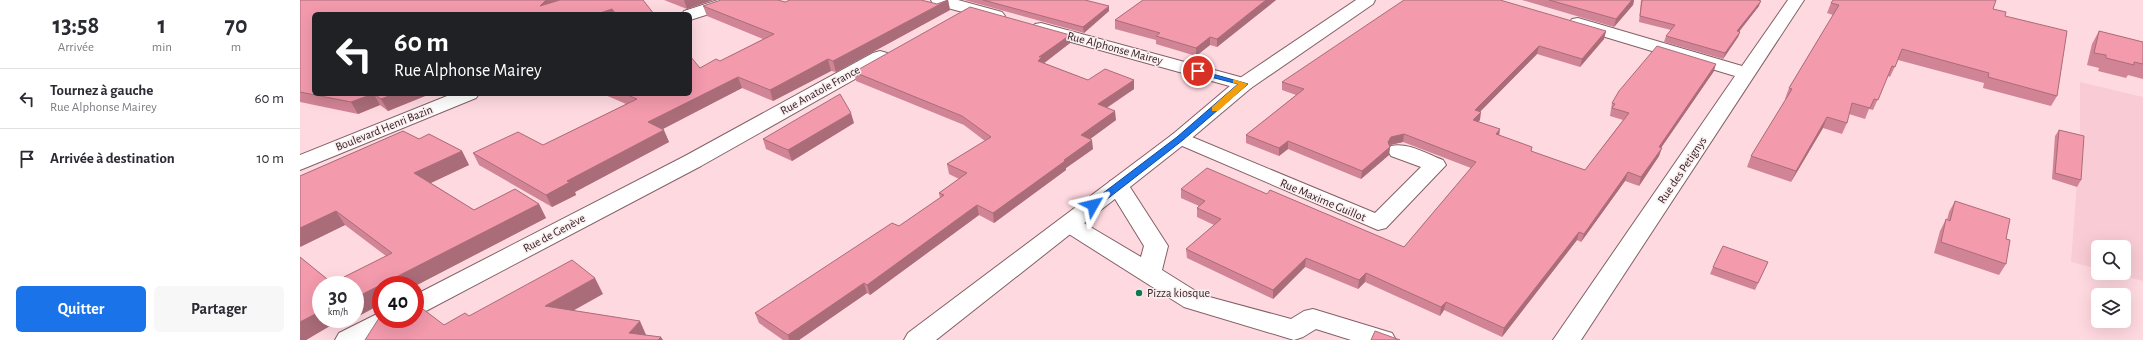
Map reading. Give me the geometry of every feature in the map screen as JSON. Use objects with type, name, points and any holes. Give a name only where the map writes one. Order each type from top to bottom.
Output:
[{"type":"street","points":[[692,14],[736,0]]},
{"type":"street","name":"Rue Alphonse Mairey","points":[[939,0],[1244,84]]},
{"type":"street","points":[[918,340],[1180,138],[1244,84],[1367,0]]},
{"type":"street","name":"Rue des Petignys","points":[[1567,340],[1796,0]]},
{"type":"street","points":[[947,20],[968,9]]},
{"type":"street","points":[[1558,18],[1747,73]]},
{"type":"street","name":"Rue Anatole France","points":[[693,161],[899,47]]},
{"type":"street","name":"Boulevard Henri Bazin","points":[[300,163],[463,96]]},
{"type":"street","name":"Rue Maxime Guillot","points":[[1180,138],[1378,223],[1435,165],[1399,151]]},
{"type":"street","name":"Rue de Genève","points":[[424,301],[693,161]]},
{"type":"street","points":[[1118,186],[1156,246],[1149,274]]},
{"type":"street","points":[[1069,224],[1193,301],[1294,330],[1313,318],[1382,340]]},
{"type":"street","points":[[349,340],[372,328]]},
{"type":"shaded area","points":[[2080,82],[2143,97],[2143,281],[2131,278],[2131,240],[2091,240],[2091,267],[2071,262],[2080,143]]},
{"type":"building","points":[[300,0],[546,0],[540,6],[560,0],[643,0],[652,12],[614,12],[612,9],[603,12],[312,12],[312,94],[300,92]]},
{"type":"building","points":[[721,0],[778,0],[785,2],[790,0],[921,0],[937,4],[948,0],[833,61],[828,59],[770,90],[738,77],[648,122],[664,130],[567,181],[570,182],[546,195],[473,153],[518,132],[543,145],[637,99],[630,96],[692,96],[692,58],[700,68],[716,59],[720,61],[774,34],[703,6]]},
{"type":"building","points":[[983,0],[1085,0],[1109,6],[1083,27]]},
{"type":"building","points":[[1143,0],[1266,0],[1217,39],[1210,37],[1196,48],[1156,36],[1160,33],[1115,20]]},
{"type":"building","points":[[1404,0],[1500,0],[1606,31],[1582,59],[1539,46],[1475,110],[1481,112],[1473,120],[1500,129],[1496,134],[1532,147],[1531,151],[1585,170],[1629,113],[1612,108],[1615,104],[1612,103],[1619,91],[1657,46],[1716,64],[1659,147],[1662,148],[1641,177],[1628,172],[1584,234],[1579,232],[1504,328],[1446,302],[1441,307],[1366,273],[1359,280],[1306,258],[1273,290],[1186,249],[1221,219],[1197,208],[1205,201],[1181,189],[1207,168],[1267,194],[1270,190],[1404,247],[1476,162],[1404,134],[1391,137],[1388,142],[1390,147],[1362,171],[1288,141],[1279,148],[1246,135],[1304,89],[1282,82]]},
{"type":"building","points":[[1549,0],[1632,0],[1616,19]]},
{"type":"building","points":[[1642,0],[1761,1],[1737,31],[1740,32],[1725,53],[1666,36],[1675,25],[1640,16]]},
{"type":"building","points":[[1833,0],[1996,0],[1993,9],[2006,12],[2005,16],[2067,31],[2057,96],[1988,77],[1989,73],[1902,49],[1895,67],[1892,66],[1878,100],[1874,99],[1870,108],[1852,103],[1847,123],[1827,117],[1796,171],[1751,156],[1792,89],[1789,88],[1839,5],[1831,3]]},
{"type":"building","points":[[970,7],[1070,35],[1039,57],[1042,57],[1038,61],[1088,80],[1105,69],[1134,80],[1098,104],[1115,111],[1081,135],[1092,140],[1064,160],[1065,161],[993,213],[977,205],[867,285],[864,283],[788,335],[755,313],[892,223],[899,226],[944,195],[939,193],[967,173],[947,164],[991,137],[962,116],[854,72]]},
{"type":"building","points":[[2099,31],[2143,42],[2143,64],[2134,62],[2134,65],[2106,58],[2106,55],[2094,53]]},
{"type":"building","points":[[840,94],[851,113],[788,150],[763,139]]},
{"type":"building","points":[[320,96],[368,96],[351,102]]},
{"type":"building","points":[[377,96],[389,96],[381,99]]},
{"type":"building","points":[[2059,130],[2084,136],[2081,180],[2055,173]]},
{"type":"building","points":[[403,131],[419,139],[429,134],[462,151],[414,173],[474,210],[515,189],[539,204],[398,276],[372,276],[372,289],[364,293],[364,276],[346,276],[392,253],[336,211],[300,228],[300,176]]},
{"type":"building","points":[[1955,201],[2010,219],[2006,239],[2010,240],[2006,264],[1941,242],[1946,219],[1950,221]]},
{"type":"building","points":[[1723,246],[1768,262],[1758,283],[1713,267]]},
{"type":"building","points":[[300,257],[323,276],[312,276],[312,316],[300,322]]},
{"type":"building","points":[[572,260],[595,278],[545,306],[640,321],[629,333],[661,337],[658,340],[365,340],[373,328],[424,328],[424,310],[444,325],[465,313],[469,316]]},
{"type":"building","points":[[1375,331],[1400,340],[1371,340]]},
{"type":"slow traffic","points":[[1215,109],[1244,84],[1235,81]]},
{"type":"place","name":"Pizza kiosque","points":[[1139,293]]},
{"type":"route","points":[[1093,205],[1180,138],[1244,84],[1198,71]]}]
